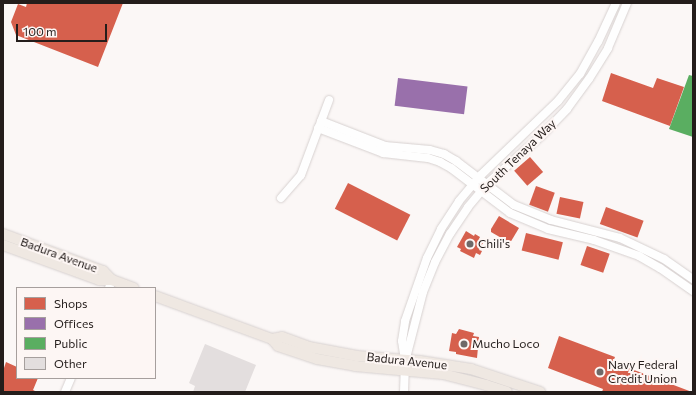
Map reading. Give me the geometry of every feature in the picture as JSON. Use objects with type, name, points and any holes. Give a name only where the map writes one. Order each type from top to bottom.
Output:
[{"type":"main road","name":"Badura Avenue","points":[[4,239],[100,280],[111,284],[128,287]]},
{"type":"main road","name":"Badura Avenue","points":[[156,296],[272,339],[282,337],[332,352],[404,365],[462,378],[507,392]]},
{"type":"main road","name":"Badura Avenue","points":[[404,365],[471,369],[540,392]]},
{"type":"street","name":"South Tenaya Way","points":[[404,392],[402,341],[405,321],[426,258],[441,229],[459,201],[478,178],[558,101],[580,74],[598,42],[616,3]]},
{"type":"street","name":"South Tenaya Way","points":[[404,365],[423,292],[435,262],[450,234],[487,185],[542,135],[567,109],[589,80],[608,48],[627,3]]},
{"type":"street","points":[[281,198],[301,175],[329,100]]},
{"type":"street","points":[[319,125],[385,146],[437,152],[456,161],[503,198],[526,211],[551,220],[620,238],[664,259],[693,279]]},
{"type":"street","points":[[319,125],[383,153],[434,160],[451,168],[498,206],[522,219],[555,231],[617,247],[639,256],[660,268],[693,291]]},
{"type":"street","points":[[65,392],[71,379]]},
{"type":"building: Shops","points":[[27,3],[123,3],[98,67],[16,35],[11,22],[18,4],[26,7]]},
{"type":"building: Shops","points":[[611,73],[653,88],[657,78],[684,87],[670,126],[602,101]]},
{"type":"building: Shops","points":[[530,157],[543,172],[527,186],[514,171]]},
{"type":"building: Shops","points":[[348,183],[410,215],[397,241],[335,209]]},
{"type":"building: Shops","points":[[536,186],[555,193],[548,212],[529,205]]},
{"type":"building: Shops","points":[[560,197],[583,202],[580,219],[556,214]]},
{"type":"building: Shops","points":[[606,207],[644,221],[637,238],[600,224]]},
{"type":"building: Shops","points":[[499,216],[519,228],[510,243],[491,232],[491,229]]},
{"type":"building: Shops","name":"Chili's","points":[[466,231],[474,236],[475,234],[480,237],[479,239],[484,241],[479,250],[482,251],[480,255],[476,253],[474,258],[460,251],[461,249],[457,247]]},
{"type":"building: Shops","points":[[526,233],[563,242],[559,260],[522,250]]},
{"type":"building: Shops","points":[[587,246],[610,254],[603,273],[580,265]]},
{"type":"building: Shops","name":"Mucho Loco","points":[[459,329],[474,333],[473,336],[479,337],[477,358],[456,354],[456,352],[449,351],[452,333],[456,334]]},
{"type":"building: Shops","points":[[559,336],[615,357],[613,362],[692,392],[602,392],[603,389],[548,368]]},
{"type":"building: Shops","points":[[6,362],[16,367],[16,379],[38,379],[33,390],[37,392],[3,392],[3,371]]},
{"type":"building: Offices","points":[[398,78],[467,87],[464,114],[395,106]]},
{"type":"building: Public","points":[[689,75],[693,76],[693,137],[669,129]]},
{"type":"building: Other","points":[[205,344],[256,365],[245,392],[193,392],[195,386],[189,383]]},
{"type":"place","name":"Chili's","points":[[470,244]]},
{"type":"place","name":"Mucho Loco","points":[[464,344]]},
{"type":"place","name":"Navy Federal Credit Union","points":[[600,372]]}]
